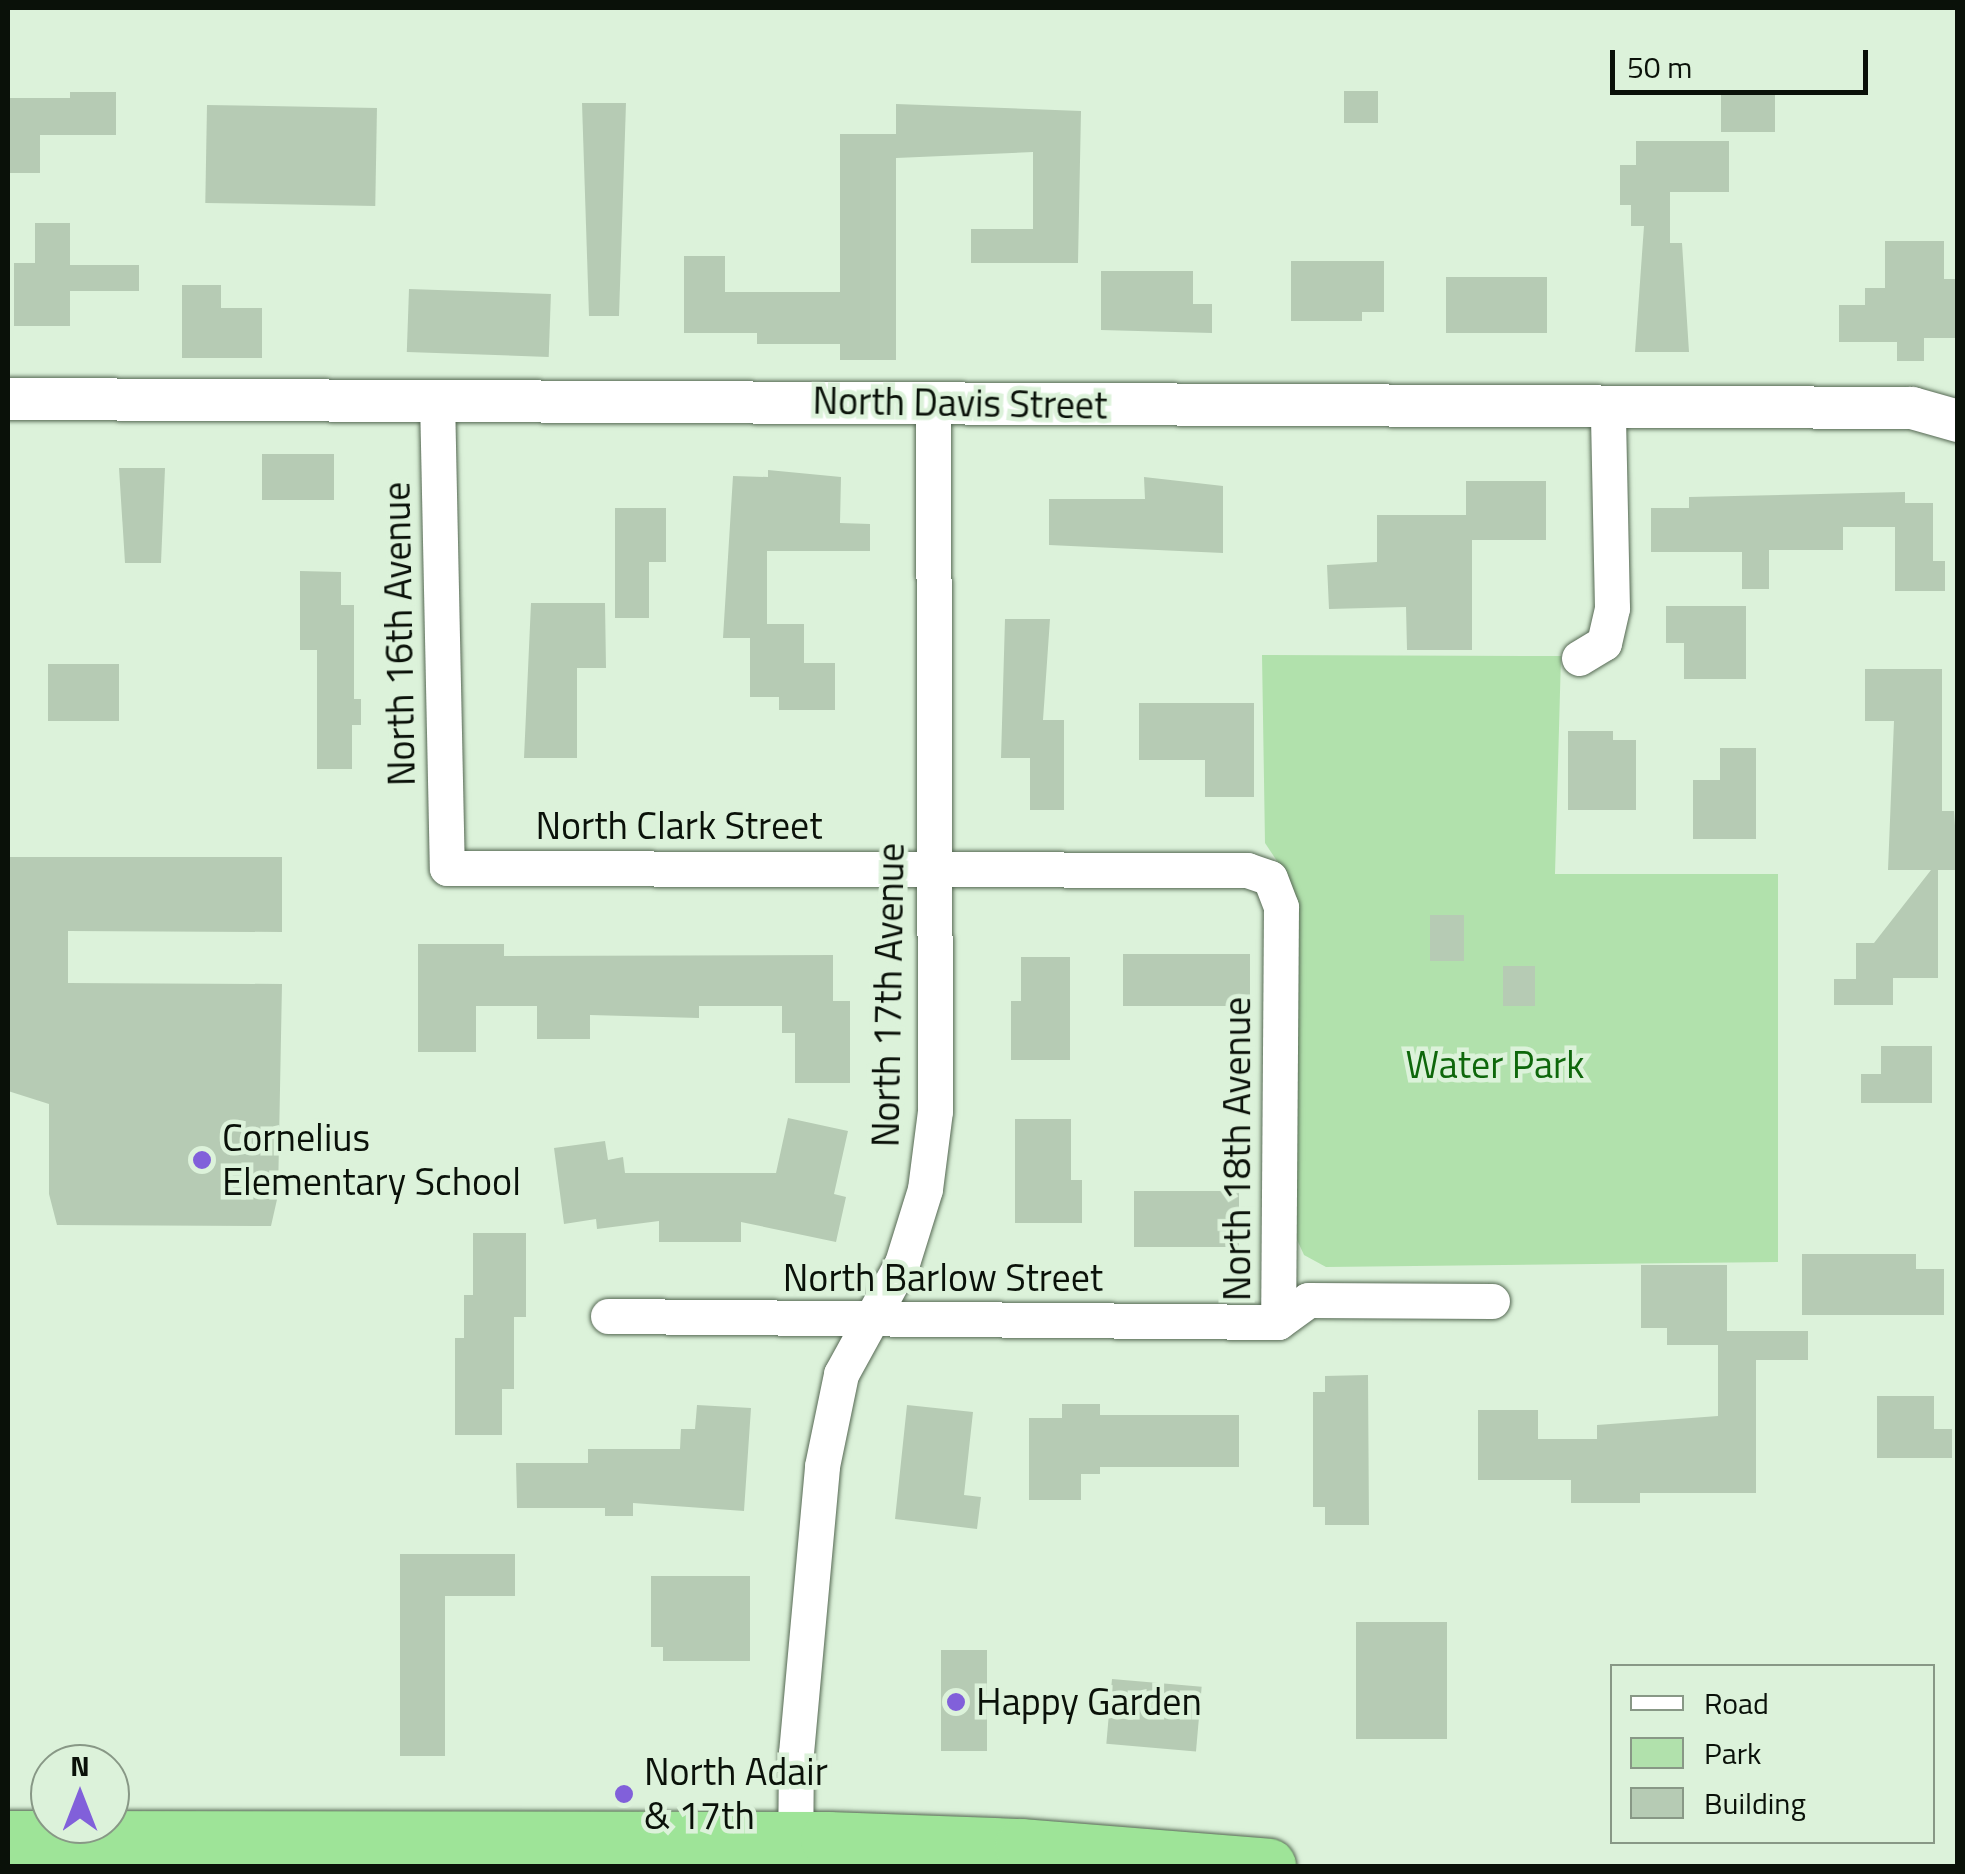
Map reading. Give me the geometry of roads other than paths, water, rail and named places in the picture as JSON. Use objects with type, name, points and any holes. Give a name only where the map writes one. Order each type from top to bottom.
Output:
[{"type":"highway","points":[[8,1838],[795,1853],[1022,1846],[1268,1866]]},
{"type":"street","points":[[1912,408],[1958,392]]},
{"type":"street","name":"North Davis Street","points":[[8,399],[436,398],[1608,410],[1912,408]]},
{"type":"street","name":"North 16th Avenue","points":[[436,398],[447,868]]},
{"type":"street","name":"North 17th Avenue","points":[[795,1853],[796,1753],[822,1466],[841,1374],[902,1263],[925,1189],[934,1111],[933,402]]},
{"type":"street","points":[[1912,408],[1958,420]]},
{"type":"street","points":[[1578,658],[1604,643],[1612,608],[1608,410]]},
{"type":"street","name":"North Clark Street","points":[[447,868],[1247,870],[1270,878]]},
{"type":"street","name":"North 18th Avenue","points":[[1270,878],[1281,907],[1278,1322]]},
{"type":"street","name":"North 18th Avenue","points":[[1278,1322],[1308,1300],[1492,1302]]},
{"type":"street","name":"North Barlow Street","points":[[608,1316],[1278,1322]]},
{"type":"place","name":"Cornelius Elementary School","points":[[202,1160]]},
{"type":"place","name":"Happy Garden","points":[[956,1702]]},
{"type":"place","name":"North Adair & 17th","points":[[624,1794]]},
{"type":"park label","name":"Water Park","points":[[1495,1065]]}]
